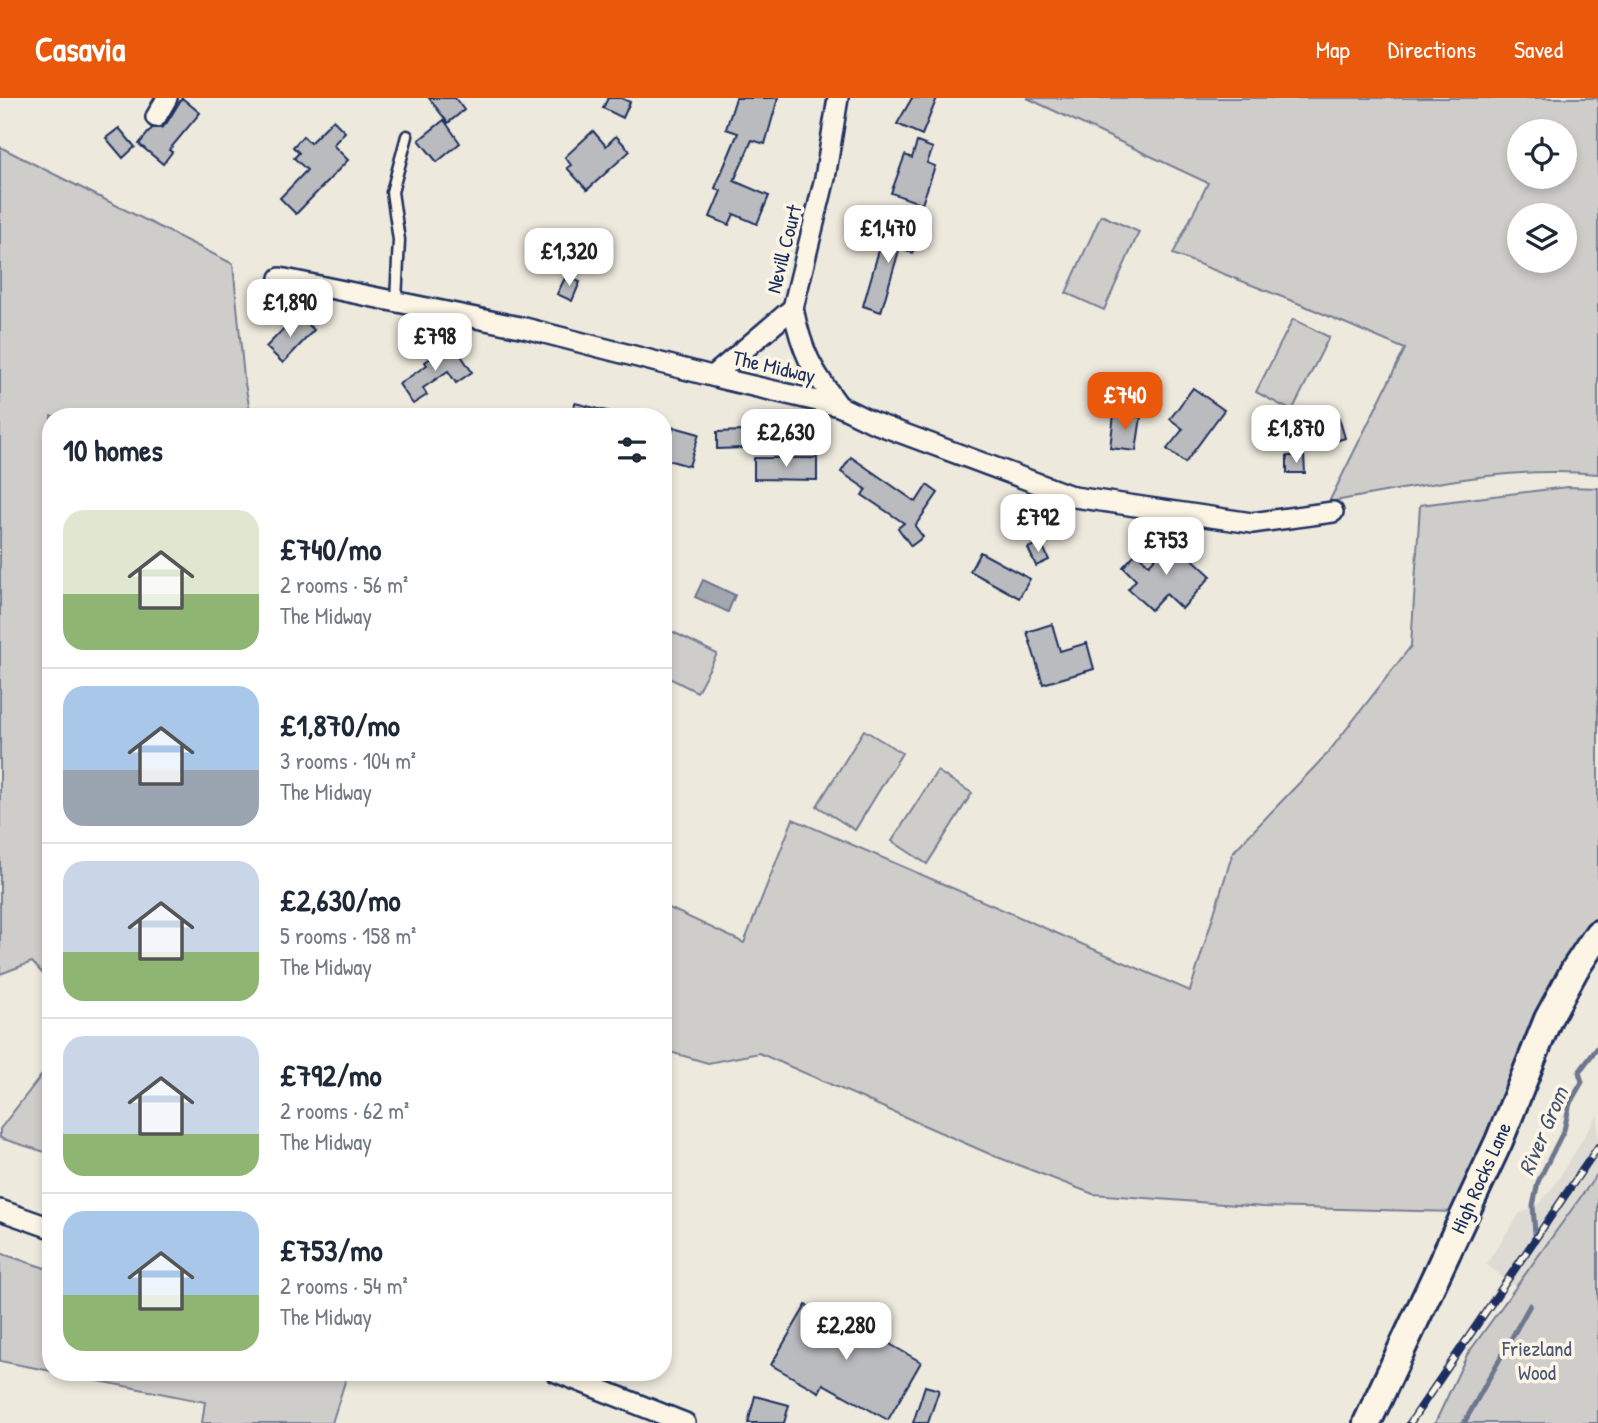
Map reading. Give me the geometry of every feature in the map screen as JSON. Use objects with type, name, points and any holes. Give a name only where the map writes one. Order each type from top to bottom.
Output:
[{"type":"street","points":[[156,117],[167,98]]},
{"type":"street","name":"Nevill Court","points":[[713,376],[793,308],[825,178],[838,98]]},
{"type":"street","name":"The Midway","points":[[280,278],[525,328],[839,406],[875,423],[1074,497],[1252,523],[1333,512]]},
{"type":"street","points":[[793,308],[803,351],[815,374],[839,406]]},
{"type":"street","name":"High Rocks Lane","points":[[1367,1423],[1499,1141],[1557,1002],[1598,934]]},
{"type":"street","points":[[0,1210],[42,1225]]},
{"type":"street","points":[[579,1381],[685,1423]]},
{"type":"lane","points":[[396,301],[399,240],[392,192],[407,136]]},
{"type":"shaded area","points":[[703,580],[735,595],[728,612],[695,597]]},
{"type":"shaded area","points":[[1598,1114],[1598,1197],[1531,1299],[1486,1264],[1520,1213],[1536,1208],[1554,1186]]},
{"type":"green space","points":[[1027,98],[1598,98],[1598,474],[1531,472],[1497,475],[1329,502],[1405,349],[1173,254],[1208,183]]},
{"type":"green space","points":[[0,147],[233,264],[250,408],[42,408],[42,973],[32,962],[0,974]]},
{"type":"green space","points":[[1101,215],[1139,232],[1104,310],[1066,293]]},
{"type":"green space","points":[[1293,319],[1329,337],[1292,411],[1256,392]]},
{"type":"green space","points":[[1567,487],[1598,488],[1598,918],[1561,974],[1457,1212],[1263,1207],[1093,1194],[992,1155],[759,1053],[708,1063],[672,1053],[672,909],[744,943],[793,819],[1190,991],[1233,852],[1327,754],[1411,646],[1420,505]]},
{"type":"green space","points":[[672,632],[717,654],[697,692],[672,680]]},
{"type":"green space","points":[[864,730],[902,753],[855,830],[817,806]]},
{"type":"green space","points":[[937,771],[972,793],[927,864],[892,841]]},
{"type":"green space","points":[[42,1075],[42,1151],[0,1138],[0,1129]]},
{"type":"green space","name":"Friezland Wood","points":[[1598,1173],[1598,1423],[1435,1423],[1467,1355]]},
{"type":"green space","points":[[0,1253],[42,1267],[42,1369],[0,1361]]},
{"type":"green space","points":[[99,1381],[345,1381],[332,1423],[202,1423],[205,1402]]},
{"type":"building","points":[[182,98],[200,113],[169,150],[172,152],[163,164],[139,144],[152,128],[161,128],[166,124]]},
{"type":"building","points":[[429,98],[455,98],[464,110],[448,123]]},
{"type":"building","points":[[608,98],[621,98],[630,102],[623,118],[603,108]]},
{"type":"building","points":[[736,98],[778,98],[765,144],[752,140],[734,181],[769,196],[757,224],[734,214],[729,225],[710,217],[721,191],[715,188],[738,133],[726,129]]},
{"type":"building","points":[[912,98],[937,98],[922,135],[897,124]]},
{"type":"building","points":[[333,120],[345,132],[333,145],[348,160],[296,214],[280,198],[307,170],[294,158],[299,153],[293,147],[303,136],[310,143]]},
{"type":"building","points":[[444,120],[460,143],[437,162],[419,140]]},
{"type":"building","points":[[119,128],[135,147],[123,158],[106,138]]},
{"type":"building","points":[[593,131],[606,146],[616,136],[630,151],[587,190],[567,168],[571,165],[565,157]]},
{"type":"building","points":[[917,142],[933,148],[927,163],[935,166],[922,204],[891,193],[905,155],[912,158]]},
{"type":"building","points":[[900,218],[907,220],[905,230],[920,237],[912,253],[900,247],[881,312],[863,306],[881,243],[888,245]]},
{"type":"building","points":[[566,276],[580,282],[572,301],[557,294]]},
{"type":"building","points":[[298,314],[314,330],[283,363],[266,347]]},
{"type":"building","points":[[456,348],[472,372],[456,383],[448,371],[423,388],[427,395],[413,404],[399,384],[427,365],[425,362],[444,349],[447,354]]},
{"type":"building","points":[[1193,388],[1224,410],[1185,463],[1167,449],[1183,429],[1170,419]]},
{"type":"building","points":[[575,403],[595,408],[573,408]]},
{"type":"building","points":[[1114,414],[1141,417],[1136,451],[1110,448]]},
{"type":"building","points":[[1339,418],[1345,438],[1305,451],[1299,431]]},
{"type":"building","points":[[674,427],[699,434],[689,466],[672,461]]},
{"type":"building","points":[[743,431],[743,448],[717,449],[717,432]]},
{"type":"building","points":[[1287,456],[1304,456],[1305,473],[1287,473]]},
{"type":"building","points":[[851,457],[916,502],[927,485],[938,493],[915,526],[923,537],[911,546],[898,528],[904,523],[862,495],[866,489],[841,472]]},
{"type":"building","points":[[754,458],[817,458],[817,480],[754,479]]},
{"type":"building","points":[[1172,540],[1211,576],[1182,609],[1166,594],[1151,610],[1128,589],[1136,580],[1123,567],[1136,553],[1149,565]]},
{"type":"building","points":[[1041,542],[1049,560],[1036,566],[1028,548]]},
{"type":"building","points":[[980,552],[1030,579],[1019,598],[970,571]]},
{"type":"building","points":[[1052,624],[1060,651],[1087,643],[1094,669],[1043,684],[1027,632]]},
{"type":"building","points":[[806,1305],[858,1335],[862,1328],[921,1362],[888,1420],[823,1384],[819,1392],[771,1365]]},
{"type":"building","points":[[925,1386],[939,1390],[928,1423],[913,1423]]},
{"type":"building","points":[[755,1396],[789,1405],[784,1423],[748,1423]]},
{"type":"waterway","name":"River Grom","points":[[1535,1234],[1533,1206],[1538,1182],[1564,1130],[1570,1103],[1582,1082],[1579,1072],[1598,1047]]},
{"type":"waterway","name":"River Grom","points":[[1464,1423],[1530,1305]]},
{"type":"railway","points":[[1410,1423],[1598,1147]]}]
